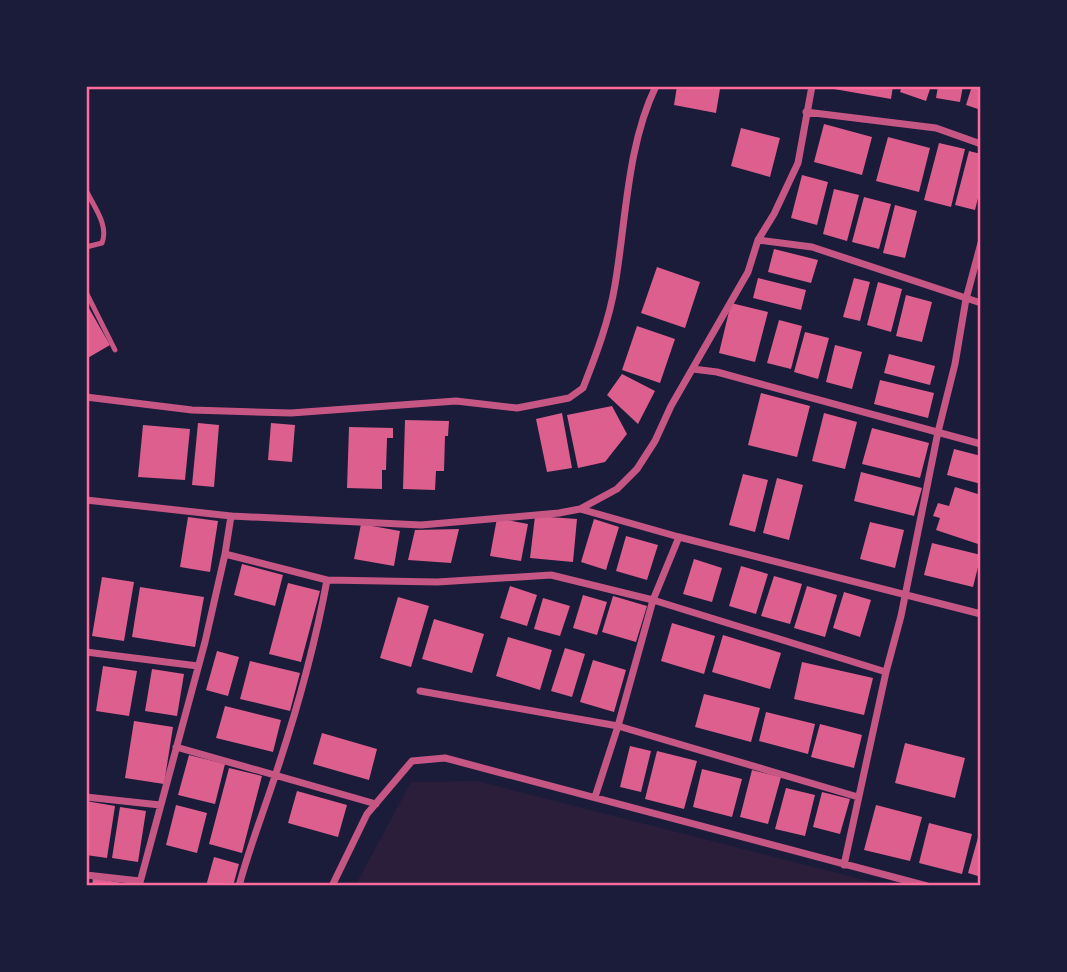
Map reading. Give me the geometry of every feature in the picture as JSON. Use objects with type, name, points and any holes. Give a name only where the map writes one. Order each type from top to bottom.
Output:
[{"type":"street","points":[[86,397],[192,410],[291,413],[456,401],[517,408],[569,398],[579,393],[599,348],[614,287],[627,189],[656,86]]},
{"type":"street","points":[[86,500],[231,516],[421,525],[559,513],[580,509],[617,489],[637,469],[748,272],[758,240],[774,214],[798,163],[811,86]]},
{"type":"street","points":[[806,112],[936,128],[981,144]]},
{"type":"street","points":[[758,240],[812,247],[981,303]]},
{"type":"street","points":[[844,865],[886,672],[901,616],[938,432],[955,364],[966,299],[981,243]]},
{"type":"street","points":[[693,369],[717,372],[981,444]]},
{"type":"street","points":[[580,509],[981,614]]},
{"type":"street","points":[[86,875],[139,884],[198,666],[225,554],[231,516]]},
{"type":"street","points":[[595,797],[653,600],[679,537]]},
{"type":"street","points":[[225,554],[327,580],[437,582],[551,575],[653,600],[886,672]]},
{"type":"street","points":[[239,886],[317,634],[327,580]]},
{"type":"street","points":[[86,652],[198,666]]},
{"type":"street","points":[[420,691],[618,726],[858,797]]},
{"type":"street","points":[[176,747],[376,804]]},
{"type":"street","points":[[332,886],[367,814],[412,761],[444,758],[927,886]]},
{"type":"street","points":[[86,797],[160,805]]},
{"type":"lane","points":[[86,190],[106,234],[102,243],[86,247]]},
{"type":"lane","points":[[86,292],[115,350]]},
{"type":"shaded area","points":[[477,781],[888,886],[355,886],[411,782]]},
{"type":"building","points":[[677,86],[720,89],[716,113],[674,105]]},
{"type":"building","points":[[835,86],[893,86],[891,99],[834,89]]},
{"type":"building","points":[[902,86],[931,86],[926,101],[900,92]]},
{"type":"building","points":[[938,86],[963,86],[960,102],[936,98]]},
{"type":"building","points":[[972,86],[981,86],[981,110],[966,105]]},
{"type":"building","points":[[824,124],[872,137],[862,175],[814,162]]},
{"type":"building","points":[[741,128],[780,138],[770,177],[731,166]]},
{"type":"building","points":[[888,137],[930,148],[919,192],[876,181]]},
{"type":"building","points":[[939,143],[965,149],[951,207],[924,200]]},
{"type":"building","points":[[969,151],[981,154],[981,186],[975,210],[955,205]]},
{"type":"building","points":[[802,175],[828,182],[817,225],[791,218]]},
{"type":"building","points":[[834,189],[859,195],[847,241],[823,234]]},
{"type":"building","points":[[864,197],[891,204],[879,249],[852,242]]},
{"type":"building","points":[[895,205],[917,211],[905,258],[883,253]]},
{"type":"building","points":[[774,249],[818,260],[811,283],[768,272]]},
{"type":"building","points":[[657,267],[700,282],[685,328],[641,313]]},
{"type":"building","points":[[758,278],[806,290],[801,310],[753,298]]},
{"type":"building","points":[[854,278],[870,282],[860,321],[843,317]]},
{"type":"building","points":[[878,282],[902,289],[891,332],[867,325]]},
{"type":"building","points":[[906,295],[932,302],[922,342],[896,336]]},
{"type":"building","points":[[86,303],[110,345],[86,359]]},
{"type":"building","points":[[731,303],[768,312],[755,362],[719,353]]},
{"type":"building","points":[[779,320],[802,326],[791,369],[767,363]]},
{"type":"building","points":[[637,326],[675,339],[660,383],[622,370]]},
{"type":"building","points":[[805,332],[829,338],[818,379],[794,372]]},
{"type":"building","points":[[835,345],[862,352],[852,389],[826,382]]},
{"type":"building","points":[[889,354],[935,366],[930,385],[884,373]]},
{"type":"building","points":[[622,374],[655,391],[638,424],[607,395]]},
{"type":"building","points":[[880,380],[934,393],[928,418],[874,404]]},
{"type":"building","points":[[761,393],[810,406],[797,457],[748,445]]},
{"type":"building","points":[[612,406],[627,434],[605,462],[578,468],[567,415]]},
{"type":"building","points":[[562,413],[572,468],[547,472],[536,419]]},
{"type":"building","points":[[824,413],[857,422],[845,469],[812,461]]},
{"type":"building","points":[[405,420],[449,421],[448,436],[445,436],[444,471],[436,471],[435,490],[403,489]]},
{"type":"building","points":[[198,423],[219,425],[214,487],[192,485]]},
{"type":"building","points":[[271,423],[295,425],[292,462],[268,460]]},
{"type":"building","points":[[143,425],[190,429],[185,480],[138,477]]},
{"type":"building","points":[[349,427],[393,428],[393,438],[387,438],[386,470],[382,470],[382,489],[347,488]]},
{"type":"building","points":[[872,428],[929,443],[920,478],[862,464]]},
{"type":"building","points":[[954,449],[981,456],[981,484],[947,475]]},
{"type":"building","points":[[861,472],[922,488],[914,516],[854,501]]},
{"type":"building","points":[[743,474],[768,480],[755,532],[729,525]]},
{"type":"building","points":[[777,478],[803,485],[789,540],[763,533]]},
{"type":"building","points":[[955,487],[981,495],[981,545],[936,530],[940,518],[933,516],[938,503],[949,506]]},
{"type":"building","points":[[535,516],[577,519],[573,562],[530,558]]},
{"type":"building","points":[[188,517],[218,521],[210,572],[180,567]]},
{"type":"building","points":[[497,518],[528,524],[521,561],[490,556]]},
{"type":"building","points":[[594,519],[619,527],[606,570],[581,562]]},
{"type":"building","points":[[870,522],[904,530],[895,568],[860,559]]},
{"type":"building","points":[[361,524],[400,531],[394,566],[354,559]]},
{"type":"building","points":[[459,529],[451,563],[408,560],[415,530]]},
{"type":"building","points":[[626,536],[658,545],[647,580],[616,571]]},
{"type":"building","points":[[932,543],[981,555],[973,587],[924,575]]},
{"type":"building","points":[[694,559],[722,568],[712,602],[683,594]]},
{"type":"building","points":[[242,564],[283,575],[275,606],[234,595]]},
{"type":"building","points":[[741,566],[768,574],[756,614],[729,606]]},
{"type":"building","points":[[774,576],[802,584],[790,624],[761,616]]},
{"type":"building","points":[[102,577],[134,582],[124,641],[92,636]]},
{"type":"building","points":[[288,583],[320,591],[301,662],[269,654]]},
{"type":"building","points":[[510,586],[537,595],[527,626],[500,618]]},
{"type":"building","points":[[807,586],[837,595],[825,637],[794,628]]},
{"type":"building","points":[[140,587],[204,597],[195,647],[132,637]]},
{"type":"building","points":[[844,592],[871,600],[860,637],[833,628]]},
{"type":"building","points":[[583,595],[607,602],[597,635],[573,628]]},
{"type":"building","points":[[613,596],[647,606],[636,642],[602,632]]},
{"type":"building","points":[[398,597],[429,606],[411,667],[380,658]]},
{"type":"building","points":[[543,598],[570,606],[560,636],[534,629]]},
{"type":"building","points":[[434,619],[484,634],[472,673],[422,659]]},
{"type":"building","points":[[672,623],[715,636],[704,674],[661,661]]},
{"type":"building","points":[[723,635],[781,653],[770,689],[712,672]]},
{"type":"building","points":[[508,637],[552,650],[540,690],[496,676]]},
{"type":"building","points":[[565,648],[585,654],[572,697],[551,691]]},
{"type":"building","points":[[217,651],[239,657],[228,696],[206,690]]},
{"type":"building","points":[[593,660],[626,670],[614,712],[580,702]]},
{"type":"building","points":[[250,661],[300,673],[290,711],[240,699]]},
{"type":"building","points":[[802,662],[873,678],[864,715],[794,699]]},
{"type":"building","points":[[103,666],[137,671],[129,716],[96,711]]},
{"type":"building","points":[[152,669],[184,674],[177,716],[145,711]]},
{"type":"building","points":[[704,694],[760,708],[751,742],[695,727]]},
{"type":"building","points":[[225,706],[281,720],[273,752],[216,738]]},
{"type":"building","points":[[766,712],[815,724],[808,754],[759,741]]},
{"type":"building","points":[[134,721],[173,727],[164,784],[125,778]]},
{"type":"building","points":[[820,724],[862,735],[854,768],[811,757]]},
{"type":"building","points":[[322,733],[377,749],[369,780],[313,764]]},
{"type":"building","points":[[905,743],[965,758],[955,798],[895,783]]},
{"type":"building","points":[[630,746],[651,751],[641,792],[620,787]]},
{"type":"building","points":[[657,751],[697,761],[684,809],[645,799]]},
{"type":"building","points":[[189,755],[225,764],[215,804],[178,795]]},
{"type":"building","points":[[229,768],[262,776],[242,853],[209,844]]},
{"type":"building","points":[[702,769],[742,779],[732,817],[693,807]]},
{"type":"building","points":[[752,770],[781,777],[768,824],[740,817]]},
{"type":"building","points":[[786,788],[815,795],[805,836],[775,829]]},
{"type":"building","points":[[297,791],[347,805],[338,837],[288,823]]},
{"type":"building","points":[[822,792],[850,799],[840,834],[813,827]]},
{"type":"building","points":[[86,801],[115,806],[107,858],[86,855]]},
{"type":"building","points":[[176,805],[207,813],[197,853],[166,845]]},
{"type":"building","points":[[876,805],[922,817],[910,861],[864,850]]},
{"type":"building","points":[[120,807],[146,811],[138,862],[112,858]]},
{"type":"building","points":[[929,823],[972,834],[962,874],[919,863]]},
{"type":"building","points":[[981,834],[981,877],[968,873]]},
{"type":"building","points":[[214,857],[239,864],[233,886],[206,886]]},
{"type":"building","points":[[93,878],[128,884],[128,886],[92,886]]}]
